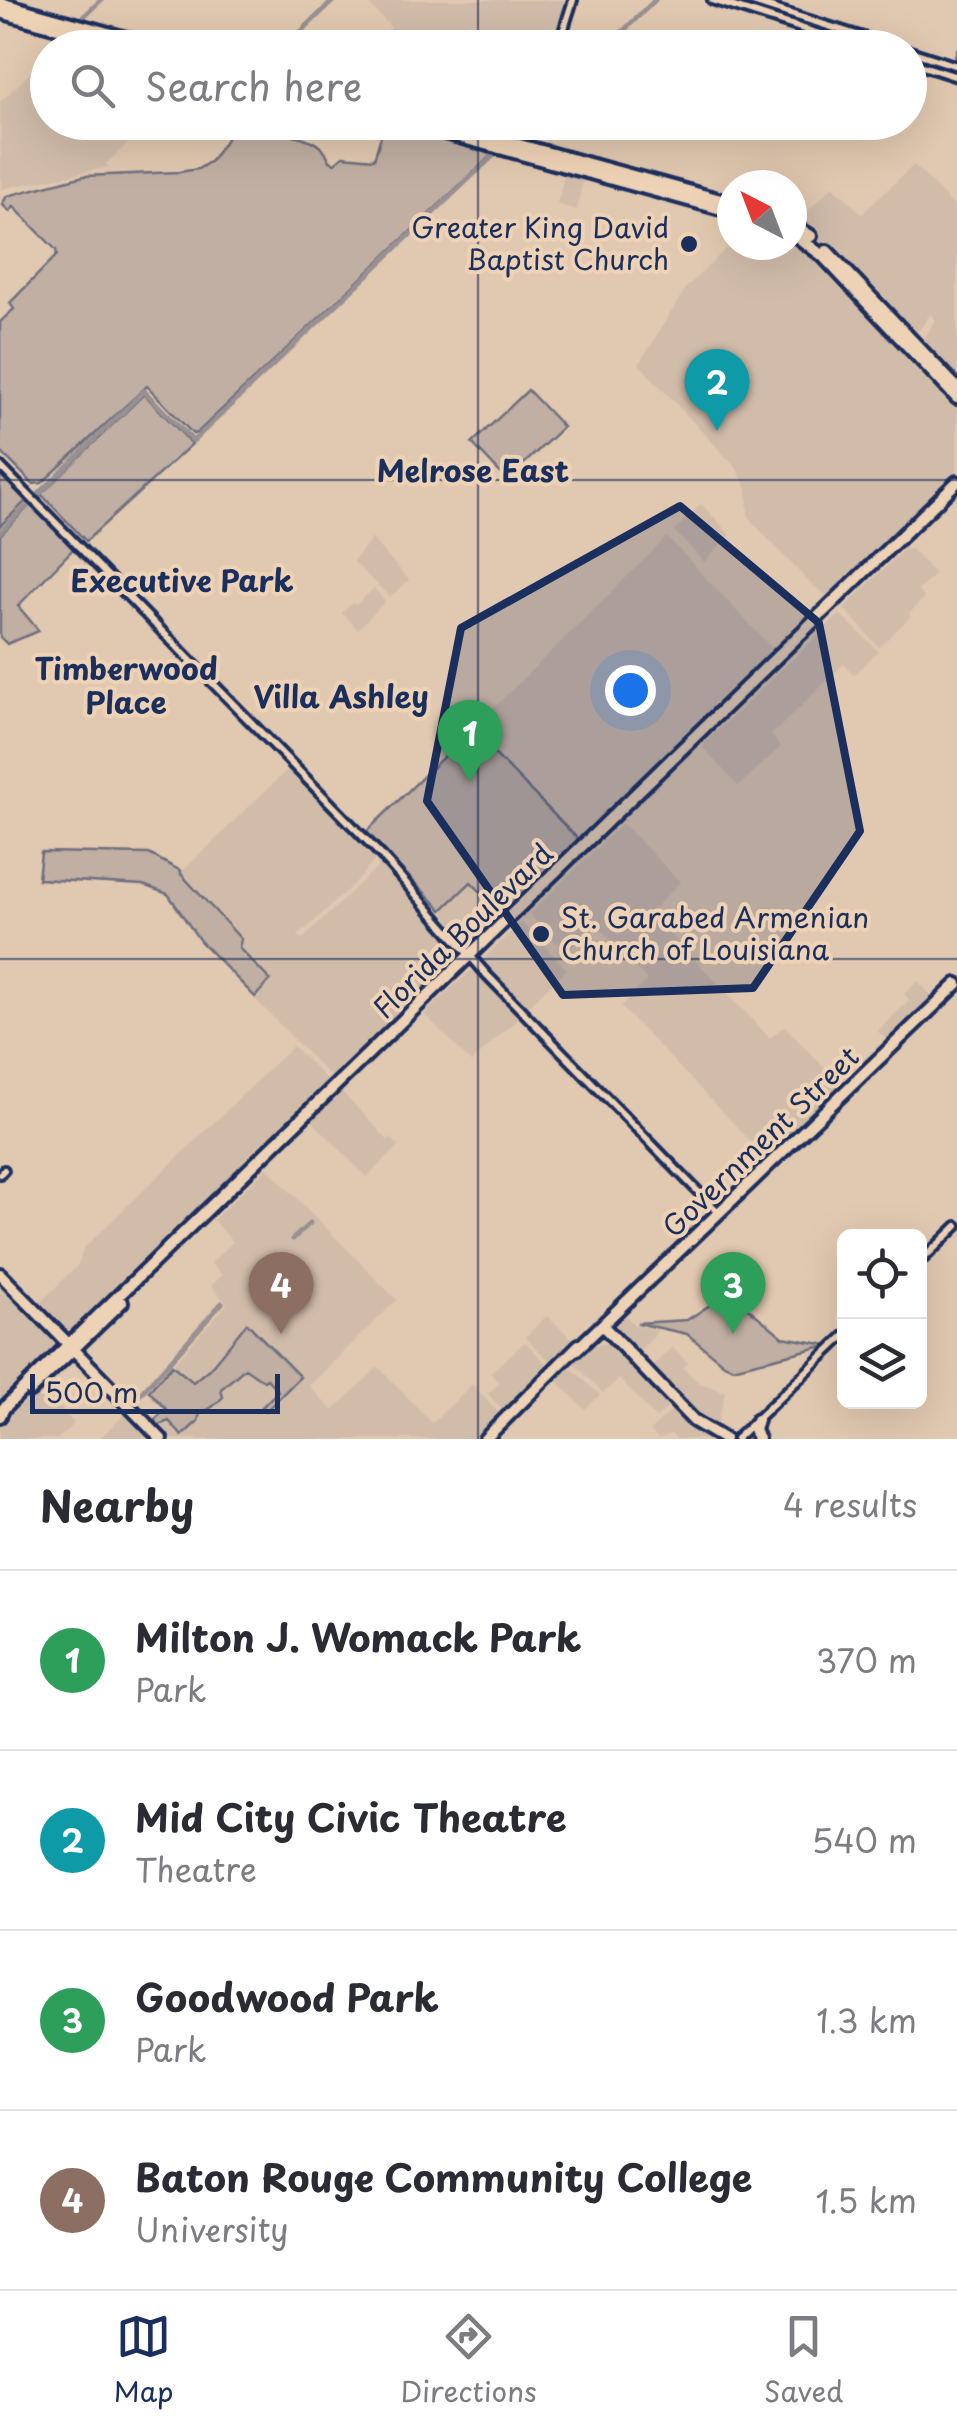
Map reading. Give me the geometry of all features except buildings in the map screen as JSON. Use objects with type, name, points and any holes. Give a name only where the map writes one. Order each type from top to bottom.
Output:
[{"type":"main road","points":[[0,3],[86,30]]},
{"type":"main road","points":[[0,12],[78,30]]},
{"type":"main road","points":[[498,140],[680,194],[717,200]]},
{"type":"main road","points":[[508,140],[717,207]]},
{"type":"main road","points":[[807,234],[889,327],[932,360],[957,388]]},
{"type":"main road","points":[[807,242],[861,286],[957,398]]},
{"type":"main road","name":"Florida Boulevard","points":[[2,1415],[796,647],[957,482]]},
{"type":"main road","name":"Florida Boulevard","points":[[582,852],[805,630],[957,491]]},
{"type":"main road","points":[[796,647],[805,630]]},
{"type":"main road","name":"Government Street","points":[[485,1439],[957,984]]},
{"type":"main road","points":[[0,1274],[129,1406],[153,1436]]},
{"type":"main road","points":[[599,1329],[623,1347],[706,1434],[724,1439]]},
{"type":"main road","points":[[580,1348],[600,1340],[623,1347]]},
{"type":"main road","points":[[757,1420],[754,1430],[758,1439]]},
{"type":"street","points":[[564,30],[573,0]]},
{"type":"street","points":[[712,0],[807,30]]},
{"type":"street","points":[[746,0],[841,30]]},
{"type":"street","points":[[927,56],[957,66]]},
{"type":"street","points":[[927,67],[957,77]]},
{"type":"street","points":[[0,466],[415,890],[471,958],[719,1213]]},
{"type":"street","points":[[927,1255],[957,1226]]},
{"type":"street","points":[[736,1439],[837,1343]]},
{"type":"highlighted area","points":[[680,506],[819,623],[860,831],[753,988],[563,995],[427,801],[461,628]]},
{"type":"shaded area","points":[[365,0],[567,0],[558,30],[394,30]]},
{"type":"shaded area","points":[[30,73],[30,140],[131,140],[106,164],[109,167],[1,189],[0,102]]},
{"type":"shaded area","points":[[226,140],[308,140],[335,163],[343,156],[374,159],[380,140],[449,140],[495,152],[197,433],[193,434],[147,386],[42,483],[33,484],[0,451],[0,322],[14,309],[10,303],[57,255],[13,206],[10,212],[2,204],[7,196],[84,176],[198,169],[211,161]]},
{"type":"shaded area","points":[[914,165],[957,209],[957,384],[921,345],[935,319],[931,314],[919,330],[909,334],[825,245],[807,232],[807,211],[833,186],[862,214]]},
{"type":"shaded area","points":[[566,169],[584,174],[577,210],[557,204]]},
{"type":"shaded area","points":[[807,249],[957,402],[957,475],[830,597],[813,586],[753,523],[748,515],[747,489],[737,469],[639,364],[686,288],[717,258],[807,260]]},
{"type":"shaded area","points":[[528,390],[563,427],[507,480],[472,443]]},
{"type":"shaded area","points":[[144,394],[192,444],[86,541],[41,494]]},
{"type":"shaded area","points":[[0,476],[26,501],[0,526]]},
{"type":"shaded area","points":[[701,504],[731,535],[704,562],[674,531]]},
{"type":"shaded area","points":[[30,505],[74,548],[18,606],[39,631],[7,644],[0,637],[0,535]]},
{"type":"shaded area","points":[[667,537],[772,648],[580,841],[471,730]]},
{"type":"shaded area","points":[[372,539],[409,580],[390,597],[353,561]]},
{"type":"shaded area","points":[[911,549],[935,574],[918,591],[924,598],[909,613],[911,616],[879,647],[844,608],[903,550]]},
{"type":"shaded area","points":[[374,588],[385,602],[358,629],[342,613]]},
{"type":"shaded area","points":[[840,614],[878,651],[854,675],[844,664],[771,735],[781,747],[738,786],[703,748],[704,743]]},
{"type":"shaded area","points":[[471,730],[580,841],[504,915],[471,882],[442,910],[365,833]]},
{"type":"shaded area","points":[[290,767],[376,858],[298,936],[303,939],[381,863],[428,911],[458,952],[454,965],[334,1081],[254,998],[266,986],[180,874]]},
{"type":"shaded area","points":[[622,823],[680,882],[650,913],[770,1038],[784,1026],[843,1087],[768,1159],[621,1007],[647,980],[596,924],[566,952],[529,914]]},
{"type":"shaded area","points":[[41,852],[149,854],[181,871],[241,939],[239,948],[270,980],[255,997],[200,941],[168,894],[143,885],[38,879]]},
{"type":"shaded area","points":[[471,881],[504,915],[479,940],[469,942],[442,910]]},
{"type":"shaded area","points":[[521,922],[567,969],[524,1010],[484,963],[486,956]]},
{"type":"shaded area","points":[[473,971],[522,1015],[471,1062],[424,1014]]},
{"type":"shaded area","points":[[918,981],[934,998],[889,1042],[878,1031],[909,1000],[904,994]]},
{"type":"shaded area","points":[[293,1046],[331,1084],[72,1333],[63,1334],[37,1306],[78,1265],[83,1249]]},
{"type":"shaded area","points":[[340,1090],[388,1140],[391,1138],[399,1146],[367,1177],[310,1119]]},
{"type":"shaded area","points":[[267,1168],[397,1300],[309,1386],[333,1411],[378,1367],[432,1423],[472,1384],[500,1414],[478,1439],[168,1439],[152,1422],[166,1409],[149,1391],[227,1304],[211,1286],[222,1275],[211,1263],[233,1242],[213,1220]]},
{"type":"shaded area","points":[[0,1284],[59,1345],[0,1407]]},
{"type":"shaded area","points":[[729,1300],[749,1309],[783,1337],[828,1345],[733,1368],[687,1334],[637,1323],[687,1320],[716,1301]]},
{"type":"shaded area","points":[[623,1312],[634,1325],[657,1329],[635,1355],[610,1326]]},
{"type":"shaded area","points":[[547,1316],[578,1344],[558,1364],[553,1364],[525,1337]]},
{"type":"shaded area","points":[[247,1323],[300,1377],[266,1411],[262,1407],[278,1391],[267,1379],[264,1381],[245,1368],[221,1389],[223,1397],[200,1413],[198,1421],[182,1436],[169,1421],[156,1426],[152,1422],[166,1409],[149,1391],[172,1365],[193,1382],[210,1368]]},
{"type":"shaded area","points":[[525,1342],[550,1367],[506,1413],[488,1394],[499,1383],[490,1373]]},
{"type":"shaded area","points":[[607,1343],[618,1347],[670,1401],[670,1406],[656,1418],[619,1379],[603,1393],[574,1363],[586,1347]]},
{"type":"shaded area","points":[[672,1347],[688,1363],[683,1368],[698,1382],[725,1392],[716,1431],[704,1425],[649,1369]]},
{"type":"shaded area","points":[[568,1365],[600,1395],[585,1409],[554,1378]]},
{"type":"shaded area","points":[[41,1386],[74,1423],[58,1439],[0,1439],[0,1425]]},
{"type":"shaded area","points":[[674,1408],[705,1439],[676,1439],[671,1434],[658,1439],[650,1431]]},
{"type":"shaded area","points":[[128,1411],[150,1432],[142,1439],[99,1439]]},
{"type":"waterway","points":[[80,20],[101,0]]},
{"type":"waterway","points":[[303,30],[334,0]]},
{"type":"waterway","points":[[624,30],[655,0]]},
{"type":"waterway","points":[[954,60],[957,49]]},
{"type":"waterway","points":[[0,532],[144,391],[193,441],[493,156]]},
{"type":"waterway","points":[[293,1239],[310,1223]]},
{"type":"waterway","points":[[133,1402],[222,1303]]},
{"type":"place","name":"Greater King David Baptist Church","points":[[689,244]]},
{"type":"place","name":"Mid City Civic Theatre","points":[[717,431]]},
{"type":"place","name":"Milton J. Womack Park","points":[[470,782]]},
{"type":"place","name":"St. Garabed Armenian Church of Louisiana","points":[[541,934]]},
{"type":"place","name":"Baton Rouge Community College","points":[[281,1334]]},
{"type":"place","name":"Goodwood Park","points":[[733,1334]]},
{"type":"district","name":"Melrose East","points":[[473,472]]},
{"type":"district","name":"Executive Park","points":[[182,582]]},
{"type":"district","name":"Timberwood Place","points":[[126,687]]},
{"type":"district","name":"Villa Ashley","points":[[341,698]]}]
